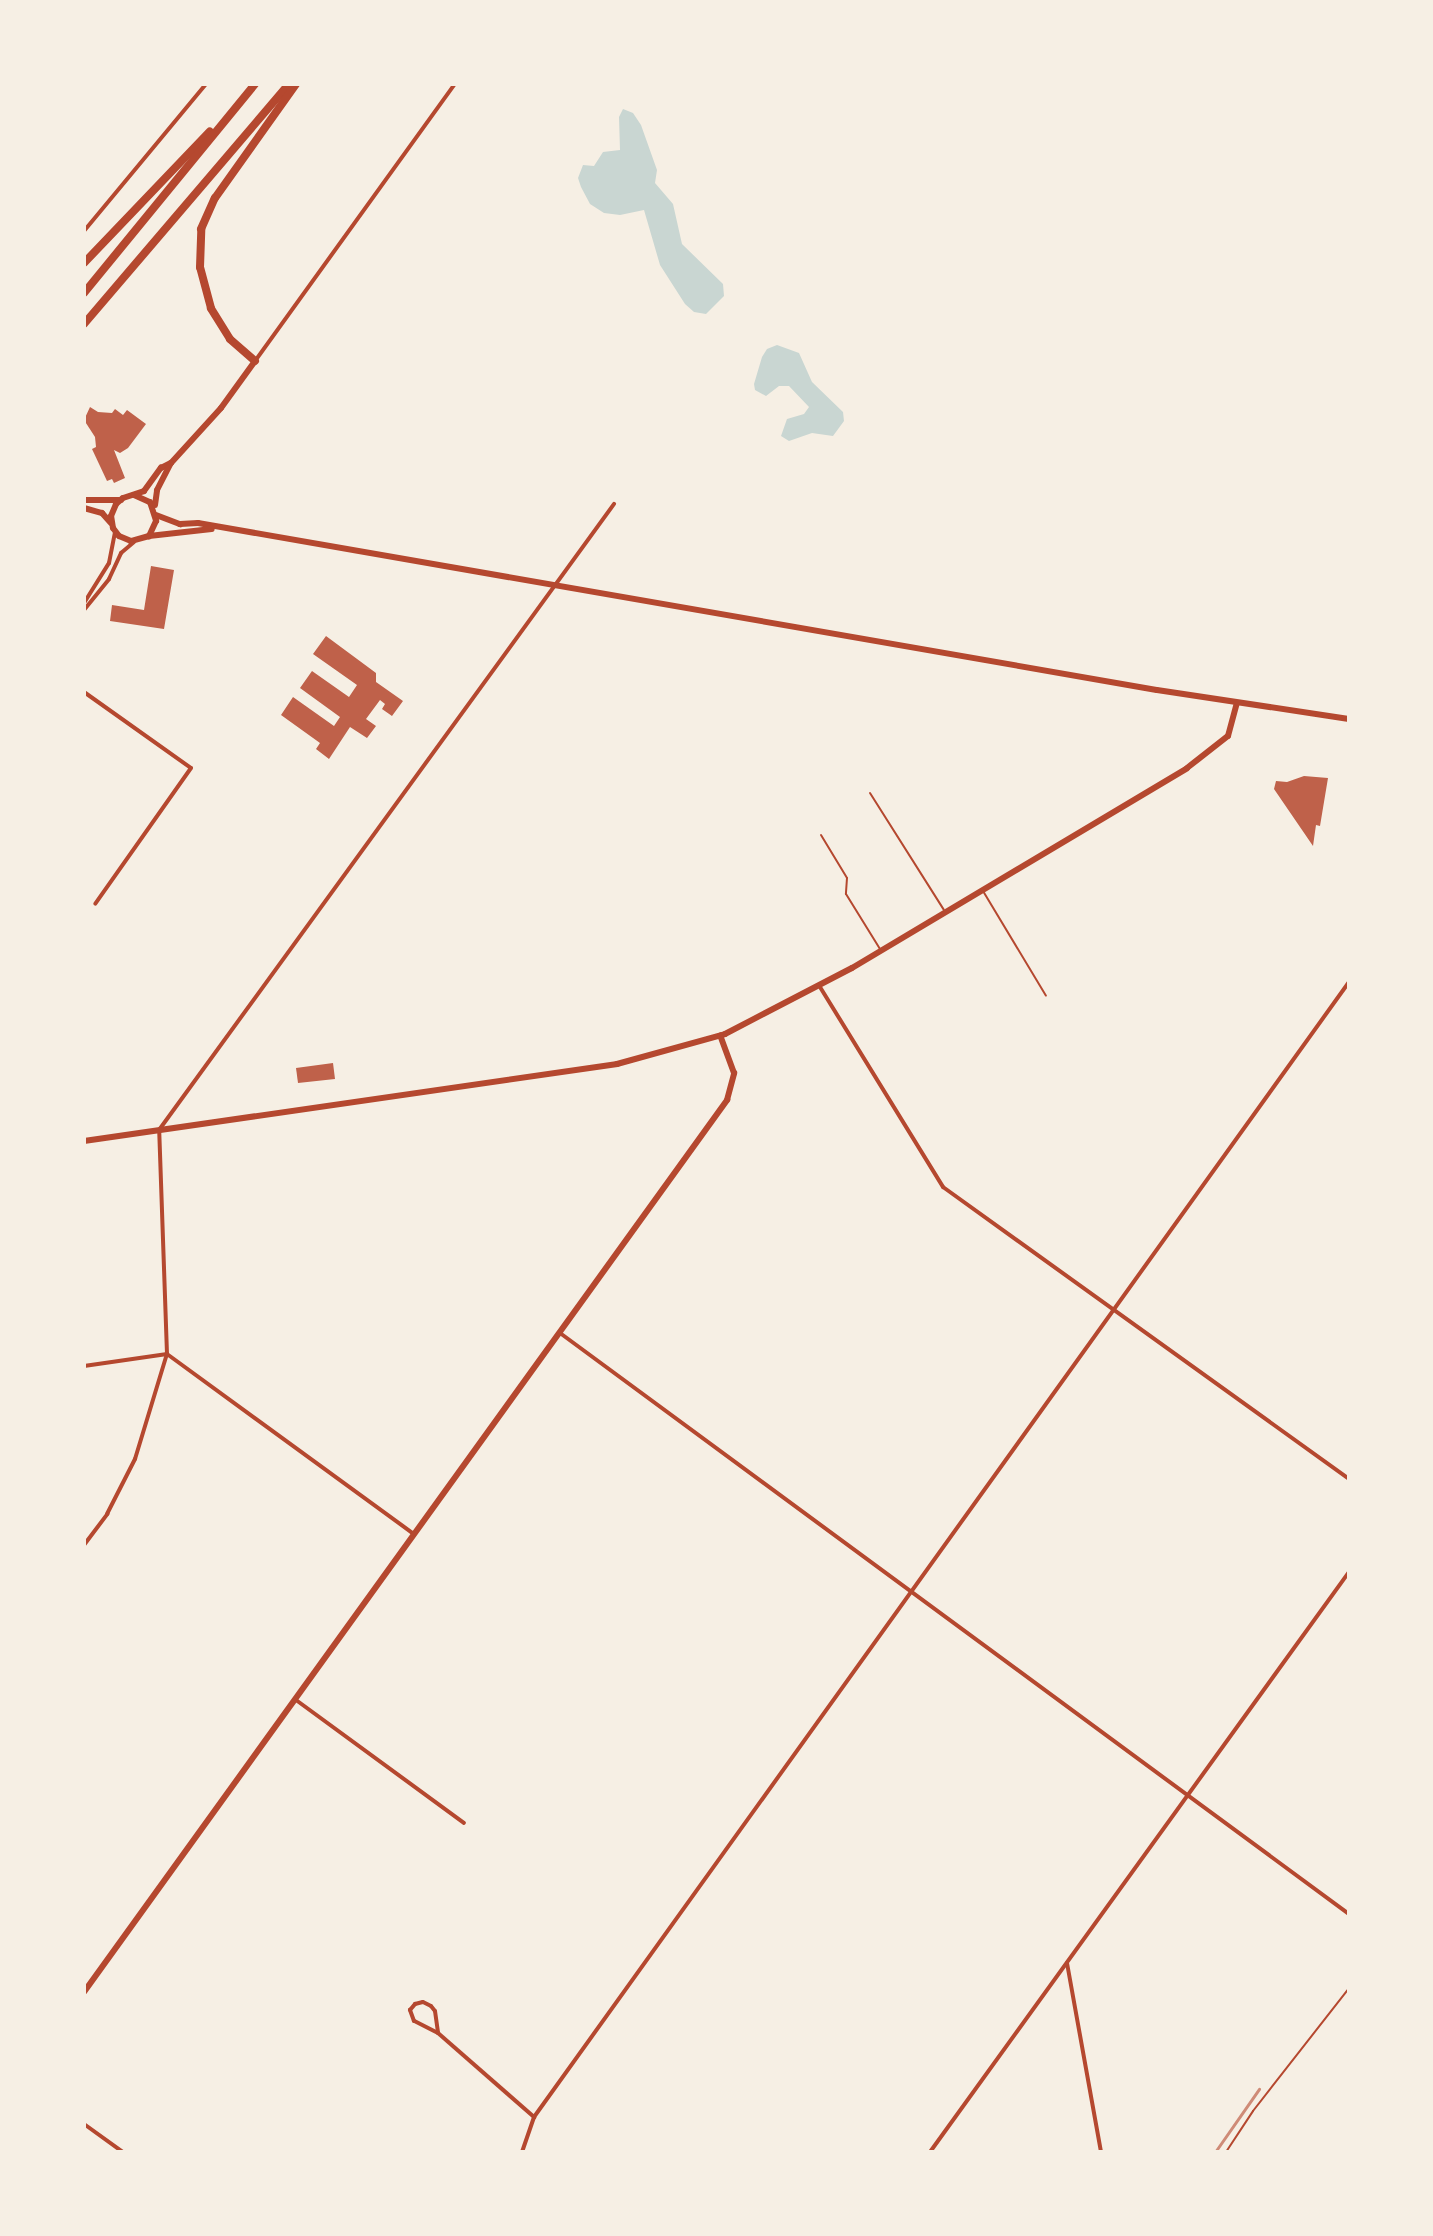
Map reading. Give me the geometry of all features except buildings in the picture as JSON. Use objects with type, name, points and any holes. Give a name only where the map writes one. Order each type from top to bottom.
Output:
[{"type":"highway","points":[[84,263],[255,84]]},
{"type":"highway","points":[[84,293],[255,84]]},
{"type":"highway","points":[[84,324],[289,84]]},
{"type":"highway","points":[[255,361],[230,339],[211,308],[200,267],[201,229],[215,198],[296,84]]},
{"type":"street","points":[[84,231],[206,84]]},
{"type":"street","points":[[149,536],[155,526],[157,490],[171,463],[221,408],[455,84]]},
{"type":"street","points":[[84,500],[121,500],[144,491],[161,468],[171,463]]},
{"type":"street","points":[[134,495],[147,500],[156,512],[171,522],[1237,703],[1349,719]]},
{"type":"street","points":[[84,603],[109,563],[112,511],[121,500]]},
{"type":"street","points":[[84,1545],[107,1514],[135,1459],[167,1354],[159,1130],[614,504]]},
{"type":"street","points":[[84,508],[102,513],[125,540],[136,541]]},
{"type":"street","points":[[84,610],[109,579],[121,553],[136,541],[149,536],[216,528]]},
{"type":"street","points":[[84,692],[191,768],[95,904]]},
{"type":"street","points":[[84,1141],[617,1064],[720,1035],[820,987],[1207,754],[1228,736],[1237,703]]},
{"type":"street","points":[[522,2152],[534,2117],[1349,982]]},
{"type":"street","points":[[820,987],[943,1187],[1349,1479]]},
{"type":"street","points":[[84,1992],[727,1100],[734,1073],[720,1035]]},
{"type":"street","points":[[560,1333],[1349,1914]]},
{"type":"street","points":[[84,1366],[167,1354],[416,1535]]},
{"type":"street","points":[[930,2152],[1191,1795],[1349,1572]]},
{"type":"street","points":[[296,1700],[464,1823]]},
{"type":"street","points":[[1067,1963],[1101,2152]]},
{"type":"street","points":[[438,2033],[435,2011],[423,2002],[415,2004],[410,2010],[414,2021],[438,2033],[534,2117]]},
{"type":"street","points":[[84,2124],[123,2152]]},
{"type":"lane","points":[[870,793],[945,911]]},
{"type":"lane","points":[[821,835],[847,878],[846,894],[881,950]]},
{"type":"lane","points":[[982,888],[1046,996]]},
{"type":"path","points":[[1226,2152],[1253,2111],[1349,1988]]},
{"type":"shaded area","points":[[623,109],[633,113],[641,125],[657,170],[655,183],[673,204],[682,244],[723,284],[724,296],[706,314],[694,312],[685,304],[660,265],[644,210],[620,215],[604,213],[590,204],[581,187],[578,178],[583,165],[594,166],[603,152],[620,150],[619,117]]},
{"type":"shaded area","points":[[777,345],[799,353],[812,382],[843,412],[844,421],[833,436],[812,433],[789,441],[781,436],[787,419],[804,414],[809,407],[789,386],[779,386],[766,396],[755,390],[762,357],[767,349]]},
{"type":"railway","points":[[1215,2152],[1259,2089]]}]
